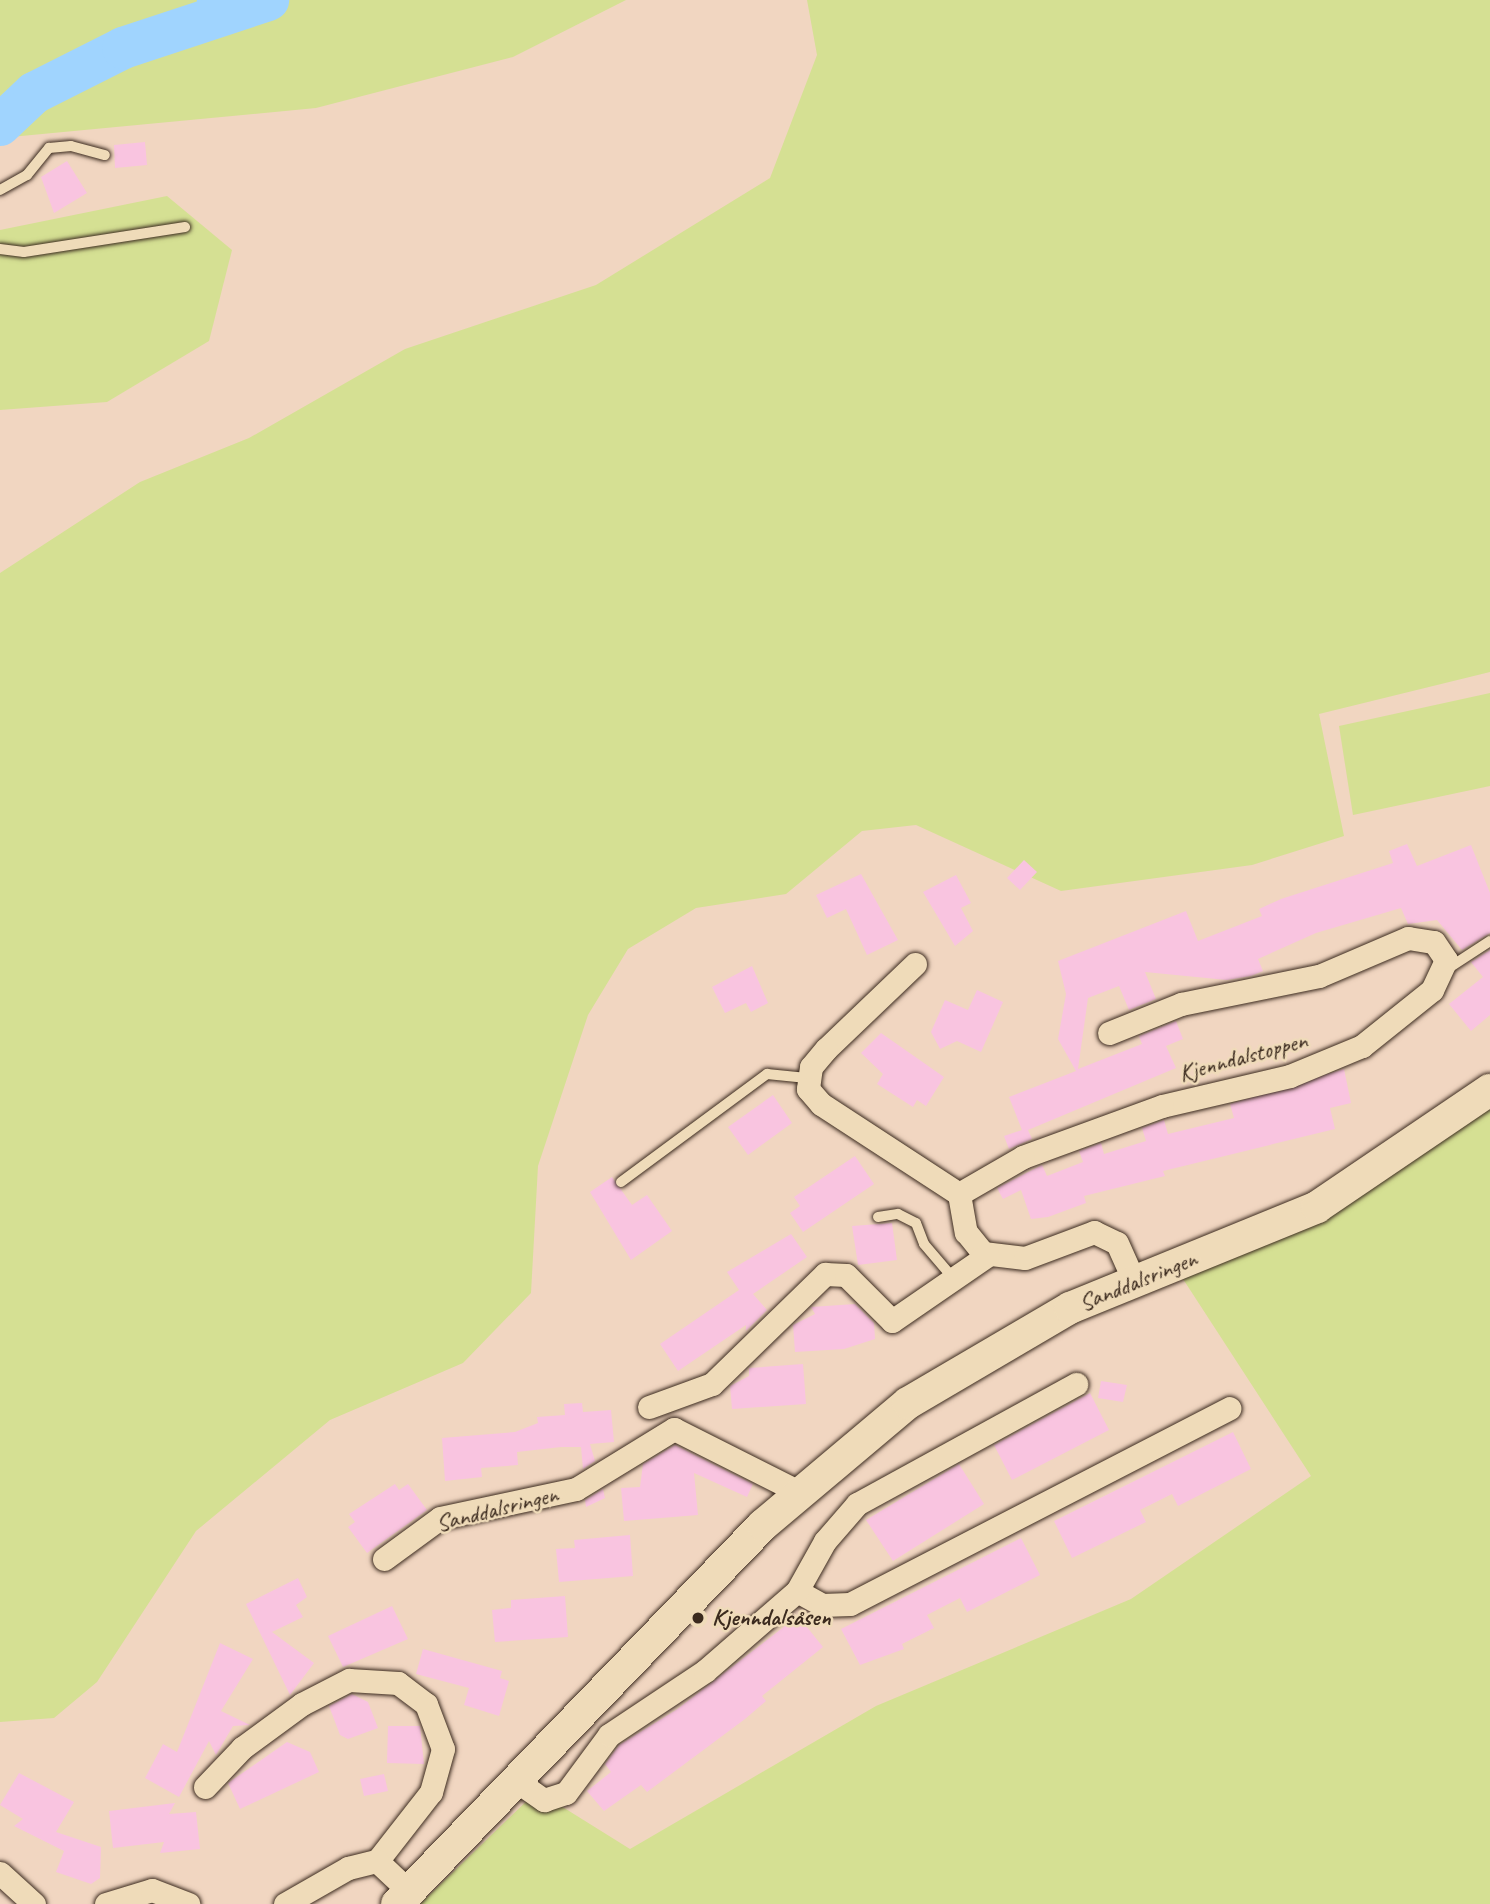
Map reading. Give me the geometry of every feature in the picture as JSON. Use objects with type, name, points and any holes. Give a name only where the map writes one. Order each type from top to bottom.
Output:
[{"type":"main road","name":"Sanddalsringen","points":[[403,1898],[799,1492],[960,1367],[1134,1281],[1317,1207],[1490,1090]]},
{"type":"street","points":[[1109,1033],[1181,1004],[1319,976],[1408,938],[1442,948],[1444,971]]},
{"type":"street","points":[[915,964],[826,1049],[807,1078],[821,1104],[959,1194],[966,1232],[988,1255]]},
{"type":"street","name":"Kjenndalstoppen","points":[[959,1194],[1023,1157],[1162,1106],[1328,1062],[1386,1031],[1444,971]]},
{"type":"street","points":[[649,1407],[712,1384],[825,1275],[846,1275],[892,1321],[988,1255],[1025,1258],[1094,1232],[1117,1243],[1134,1281]]},
{"type":"street","points":[[518,1782],[544,1800],[566,1793],[609,1735],[705,1671],[797,1591],[825,1541],[857,1504],[1076,1384]]},
{"type":"street","points":[[797,1591],[822,1605],[850,1604],[1229,1408]]},
{"type":"street","name":"Sanddalsringen","points":[[384,1559],[440,1518],[576,1489],[674,1429],[799,1492]]},
{"type":"street","points":[[205,1787],[242,1748],[302,1704],[349,1680],[398,1683],[436,1720],[442,1763],[431,1792],[377,1861],[348,1868],[285,1904]]},
{"type":"street","points":[[377,1861],[403,1898]]},
{"type":"street","points":[[0,1873],[34,1904]]},
{"type":"street","points":[[106,1904],[152,1890],[188,1904]]},
{"type":"lane","points":[[0,190],[27,175],[49,148],[71,146],[105,155]]},
{"type":"lane","points":[[0,250],[24,252],[185,227]]},
{"type":"lane","points":[[1444,971],[1490,942]]},
{"type":"lane","points":[[621,1182],[767,1074],[807,1078]]},
{"type":"lane","points":[[878,1217],[898,1214],[916,1223],[924,1244],[954,1280]]},
{"type":"green space","points":[[0,0],[626,0],[513,57],[316,108],[0,138]]},
{"type":"green space","points":[[807,0],[1490,0],[1490,672],[1319,714],[1344,836],[1252,865],[1061,891],[916,825],[862,831],[786,894],[696,908],[628,949],[588,1015],[538,1166],[531,1293],[463,1363],[330,1420],[196,1531],[97,1682],[54,1718],[0,1722],[0,573],[140,482],[249,438],[405,349],[596,285],[770,178],[817,55]]},
{"type":"green space","points":[[167,196],[232,250],[209,341],[107,402],[0,410],[0,230]]},
{"type":"green space","points":[[1490,693],[1490,786],[1353,815],[1339,726]]},
{"type":"green space","points":[[1490,1103],[1490,1904],[420,1904],[537,1791],[630,1849],[876,1706],[1131,1599],[1311,1476],[1183,1279],[1366,1189]]},
{"type":"building","points":[[145,142],[147,165],[115,168],[114,145]]},
{"type":"building","points":[[67,161],[87,193],[54,213],[41,177]]},
{"type":"building","points":[[1407,844],[1417,866],[1471,845],[1490,893],[1490,933],[1462,950],[1437,920],[1408,924],[1401,908],[1316,933],[1258,959],[1263,971],[1251,976],[1227,980],[1145,972],[1156,999],[1129,1010],[1119,986],[1088,998],[1078,1069],[1142,1044],[1139,1036],[1176,1021],[1183,1039],[1166,1046],[1176,1068],[1028,1130],[1032,1139],[1009,1149],[1004,1136],[1022,1130],[1009,1097],[1076,1071],[1058,1039],[1066,994],[1058,961],[1186,911],[1198,941],[1262,916],[1259,909],[1281,899],[1393,863],[1389,851]]},
{"type":"building","points":[[1024,860],[1037,872],[1020,890],[1007,878]]},
{"type":"building","points":[[861,874],[898,940],[867,955],[846,909],[827,918],[816,895]]},
{"type":"building","points":[[956,875],[971,903],[961,908],[973,931],[955,946],[923,892]]},
{"type":"building","points":[[1490,950],[1490,1015],[1471,1031],[1449,1004],[1483,977],[1471,962]]},
{"type":"building","points":[[752,966],[768,1003],[751,1012],[746,1003],[725,1013],[712,987]]},
{"type":"building","points":[[977,990],[1003,1002],[981,1052],[957,1041],[940,1049],[931,1032],[945,1000],[968,1010]]},
{"type":"building","points":[[881,1033],[944,1077],[926,1106],[917,1100],[913,1107],[877,1084],[883,1074],[861,1053]]},
{"type":"building","points":[[1344,1069],[1351,1103],[1330,1108],[1335,1129],[1163,1171],[1165,1176],[1084,1196],[1086,1203],[1048,1217],[1031,1219],[1021,1190],[1003,1199],[997,1188],[1042,1165],[1047,1176],[1083,1162],[1079,1151],[1101,1143],[1104,1154],[1146,1141],[1142,1128],[1164,1120],[1168,1134],[1234,1118],[1230,1104]]},
{"type":"building","points":[[773,1095],[792,1123],[748,1155],[728,1127]]},
{"type":"building","points":[[855,1156],[874,1184],[803,1232],[790,1213],[800,1206],[794,1197]]},
{"type":"building","points":[[612,1177],[632,1205],[647,1195],[672,1231],[631,1260],[590,1192]]},
{"type":"building","points":[[892,1223],[897,1260],[858,1265],[852,1226]]},
{"type":"building","points":[[791,1234],[807,1257],[753,1294],[767,1310],[746,1331],[746,1325],[678,1371],[660,1344],[739,1290],[727,1272]]},
{"type":"building","points":[[855,1304],[874,1323],[875,1339],[844,1349],[795,1352],[793,1325],[815,1314],[811,1307]]},
{"type":"building","points":[[803,1364],[806,1404],[732,1409],[730,1386],[749,1376],[749,1368]]},
{"type":"building","points":[[1101,1381],[1127,1385],[1123,1402],[1098,1398]]},
{"type":"building","points":[[1090,1393],[1109,1430],[1012,1480],[994,1445]]},
{"type":"building","points":[[582,1403],[583,1412],[611,1410],[614,1442],[590,1444],[595,1461],[583,1469],[581,1447],[561,1447],[517,1452],[518,1465],[481,1468],[482,1477],[445,1481],[442,1438],[515,1432],[538,1423],[537,1417],[565,1415],[564,1404]]},
{"type":"building","points":[[1233,1432],[1251,1469],[1178,1506],[1172,1494],[1140,1510],[1146,1522],[1072,1558],[1054,1521]]},
{"type":"building","points":[[675,1445],[753,1484],[747,1497],[694,1473],[698,1515],[624,1521],[621,1488],[640,1487],[643,1464]]},
{"type":"building","points":[[959,1464],[984,1504],[893,1561],[866,1520]]},
{"type":"building","points":[[395,1484],[399,1490],[408,1484],[427,1510],[367,1553],[348,1527],[355,1522],[349,1514]]},
{"type":"building","points":[[603,1489],[605,1498],[586,1507],[585,1500]]},
{"type":"building","points":[[630,1535],[633,1576],[559,1582],[556,1549],[575,1548],[574,1540]]},
{"type":"building","points":[[1021,1538],[1040,1575],[967,1612],[960,1598],[927,1615],[934,1628],[902,1644],[904,1649],[860,1665],[841,1629]]},
{"type":"building","points":[[298,1578],[307,1597],[296,1605],[303,1617],[272,1632],[314,1663],[290,1695],[246,1604]]},
{"type":"building","points":[[565,1596],[568,1637],[495,1642],[492,1610],[511,1608],[511,1600]]},
{"type":"building","points":[[392,1606],[408,1639],[343,1667],[328,1636]]},
{"type":"building","points":[[798,1616],[823,1647],[762,1696],[766,1701],[745,1719],[647,1792],[641,1785],[604,1811],[587,1791],[611,1772],[605,1764],[619,1745],[676,1710]]},
{"type":"building","points":[[220,1643],[253,1659],[221,1711],[250,1725],[233,1726],[216,1755],[209,1741],[179,1797],[145,1778],[163,1744],[177,1752]]},
{"type":"building","points":[[423,1649],[502,1671],[500,1678],[509,1681],[499,1716],[464,1705],[469,1688],[416,1674]]},
{"type":"building","points":[[352,1694],[368,1702],[378,1728],[348,1739],[340,1735],[329,1706]]},
{"type":"building","points":[[388,1726],[420,1726],[424,1764],[387,1763]]},
{"type":"building","points":[[287,1742],[310,1752],[319,1772],[240,1809],[228,1783]]},
{"type":"building","points":[[19,1773],[74,1802],[56,1832],[101,1847],[100,1878],[91,1884],[56,1872],[64,1851],[14,1826],[23,1819],[0,1805]]},
{"type":"building","points":[[384,1774],[388,1791],[364,1796],[360,1779]]},
{"type":"building","points":[[175,1803],[169,1814],[196,1812],[200,1849],[160,1853],[164,1842],[113,1848],[109,1811]]},
{"type":"waterway","points":[[199,24],[200,0]]},
{"type":"waterway","points":[[0,125],[34,93],[123,48],[268,0]]},
{"type":"place","name":"Kjenndalsåsen","points":[[698,1618]]}]
